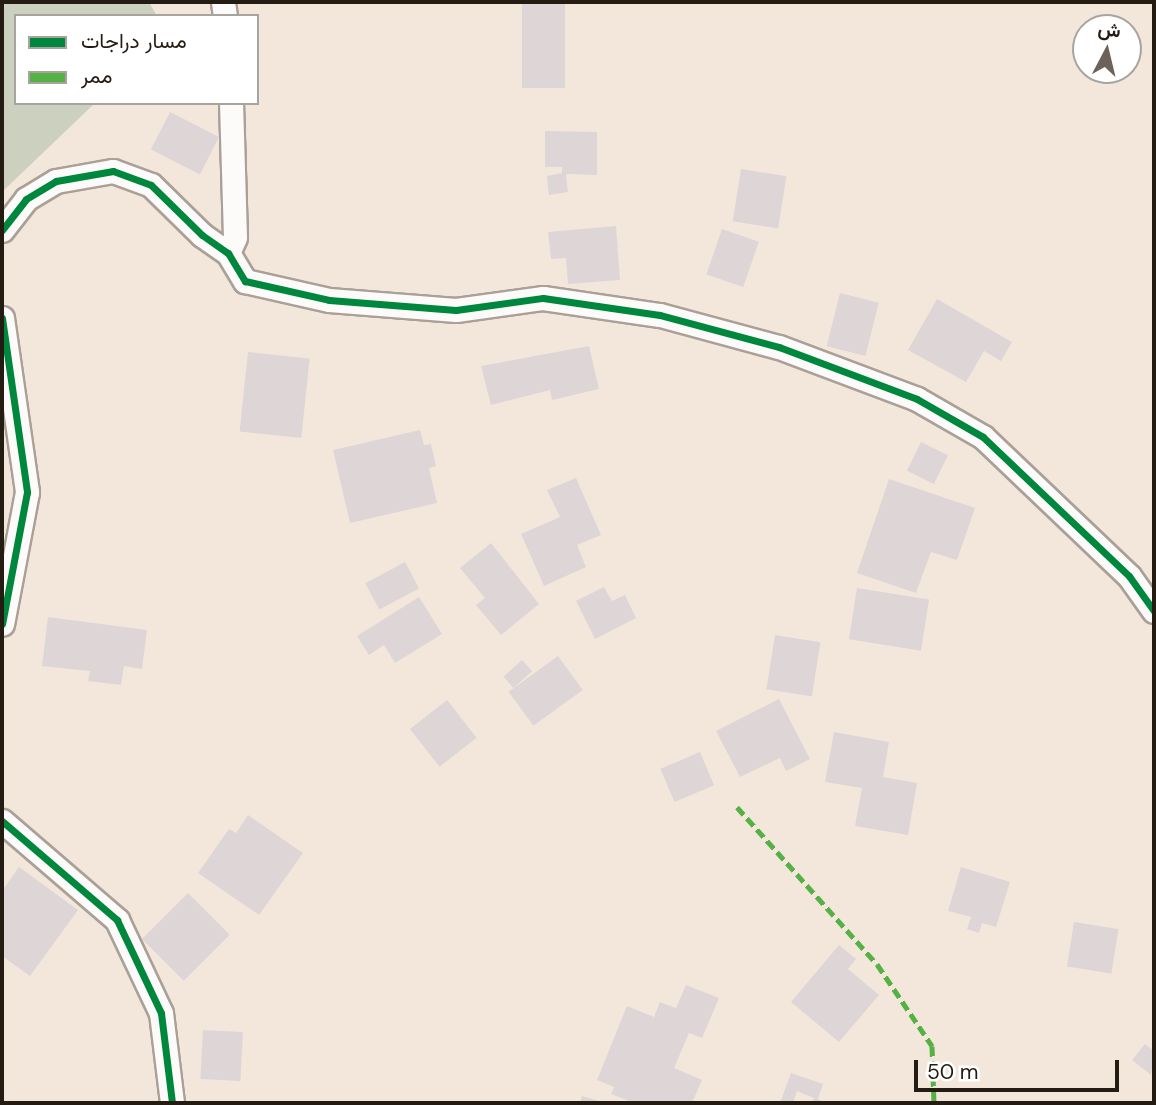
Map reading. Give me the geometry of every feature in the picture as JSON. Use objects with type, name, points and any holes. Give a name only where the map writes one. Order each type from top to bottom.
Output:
[{"type":"street","points":[[228,253],[234,237],[231,105]]},
{"type":"street","points":[[2,230],[26,199],[56,181],[113,171],[151,185],[202,235],[228,253],[245,281],[329,299],[456,310],[543,298],[660,315],[779,346],[905,394],[983,437],[1129,576],[1154,611]]},
{"type":"street","points":[[2,318],[27,492],[2,624]]},
{"type":"street","points":[[2,821],[117,920],[161,1013],[172,1103]]},
{"type":"green space","points":[[2,2],[149,2],[156,14],[14,14],[14,105],[93,105],[2,192]]},
{"type":"building","points":[[522,2],[565,2],[565,88],[522,88]]},
{"type":"building","points":[[170,112],[219,137],[200,174],[151,149]]},
{"type":"building","points":[[545,131],[597,132],[597,175],[566,174],[568,192],[549,195],[547,176],[562,173],[562,167],[545,167]]},
{"type":"building","points":[[741,169],[786,176],[778,229],[733,221]]},
{"type":"building","points":[[616,226],[620,280],[568,284],[566,258],[551,259],[548,232]]},
{"type":"building","points":[[722,229],[759,242],[743,287],[706,274]]},
{"type":"building","points":[[840,293],[879,303],[866,356],[827,346]]},
{"type":"building","points":[[937,299],[1012,342],[1001,361],[984,351],[966,382],[908,350]]},
{"type":"building","points":[[589,346],[599,389],[552,400],[550,390],[491,405],[481,366]]},
{"type":"building","points":[[248,352],[310,358],[301,438],[240,432]]},
{"type":"building","points":[[420,430],[424,445],[431,444],[436,466],[429,468],[437,503],[350,523],[333,450]]},
{"type":"building","points":[[921,442],[948,455],[934,484],[907,471]]},
{"type":"building","points":[[576,478],[601,535],[577,545],[586,567],[544,586],[521,534],[560,517],[547,490]]},
{"type":"building","points":[[889,479],[975,508],[957,560],[931,552],[916,593],[857,573]]},
{"type":"building","points":[[491,543],[539,604],[501,635],[476,605],[485,598],[460,568]]},
{"type":"building","points":[[405,562],[419,588],[379,610],[365,583]]},
{"type":"building","points":[[604,587],[612,601],[625,595],[636,618],[595,639],[576,601]]},
{"type":"building","points":[[857,588],[929,599],[921,651],[849,639]]},
{"type":"building","points":[[419,597],[442,634],[395,663],[384,645],[369,655],[357,636]]},
{"type":"building","points":[[48,617],[147,630],[142,669],[124,666],[121,685],[88,681],[90,671],[42,666]]},
{"type":"building","points":[[775,635],[820,642],[812,697],[766,689]]},
{"type":"building","points":[[558,656],[583,690],[533,726],[509,692]]},
{"type":"building","points":[[522,660],[532,671],[513,688],[503,677]]},
{"type":"building","points":[[779,699],[810,759],[786,771],[780,758],[740,777],[716,731]]},
{"type":"building","points":[[447,700],[477,738],[440,767],[410,729]]},
{"type":"building","points":[[834,732],[889,742],[883,777],[917,783],[908,835],[855,826],[862,788],[825,782]]},
{"type":"building","points":[[700,752],[714,785],[674,802],[660,769]]},
{"type":"building","points":[[248,815],[303,853],[259,915],[198,873],[229,829],[236,833]]},
{"type":"building","points":[[19,867],[78,910],[30,976],[2,956],[2,891]]},
{"type":"building","points":[[961,867],[1010,882],[996,927],[982,923],[979,933],[967,929],[971,917],[948,911]]},
{"type":"building","points":[[188,893],[230,935],[184,981],[142,939]]},
{"type":"building","points":[[1074,922],[1118,929],[1111,973],[1067,966]]},
{"type":"building","points":[[839,945],[856,959],[848,969],[879,995],[839,1042],[791,1002]]},
{"type":"building","points":[[686,985],[719,998],[702,1038],[689,1033],[674,1068],[702,1080],[692,1103],[634,1103],[611,1094],[614,1087],[597,1080],[627,1006],[654,1017],[660,1002],[676,1008]]},
{"type":"building","points":[[203,1030],[243,1032],[240,1081],[200,1079]]},
{"type":"building","points":[[1145,1044],[1154,1051],[1151,1075],[1132,1060]]},
{"type":"building","points":[[791,1073],[823,1084],[818,1099],[825,1103],[811,1103],[814,1098],[797,1091],[793,1103],[780,1103]]},
{"type":"building","points":[[582,1096],[606,1103],[580,1103]]},
{"type":"marked path","points":[[737,807],[877,964],[932,1046],[934,1103]]},
{"type":"cycle path","points":[[2,230],[26,199],[56,181],[113,171],[151,185],[202,235],[228,253],[245,281],[329,300],[456,310],[543,298],[660,315],[779,347],[917,399],[983,437],[1129,576],[1154,611]]},
{"type":"cycle path","points":[[2,318],[27,492],[2,624]]},
{"type":"cycle path","points":[[2,821],[117,920],[161,1013],[172,1103]]}]
